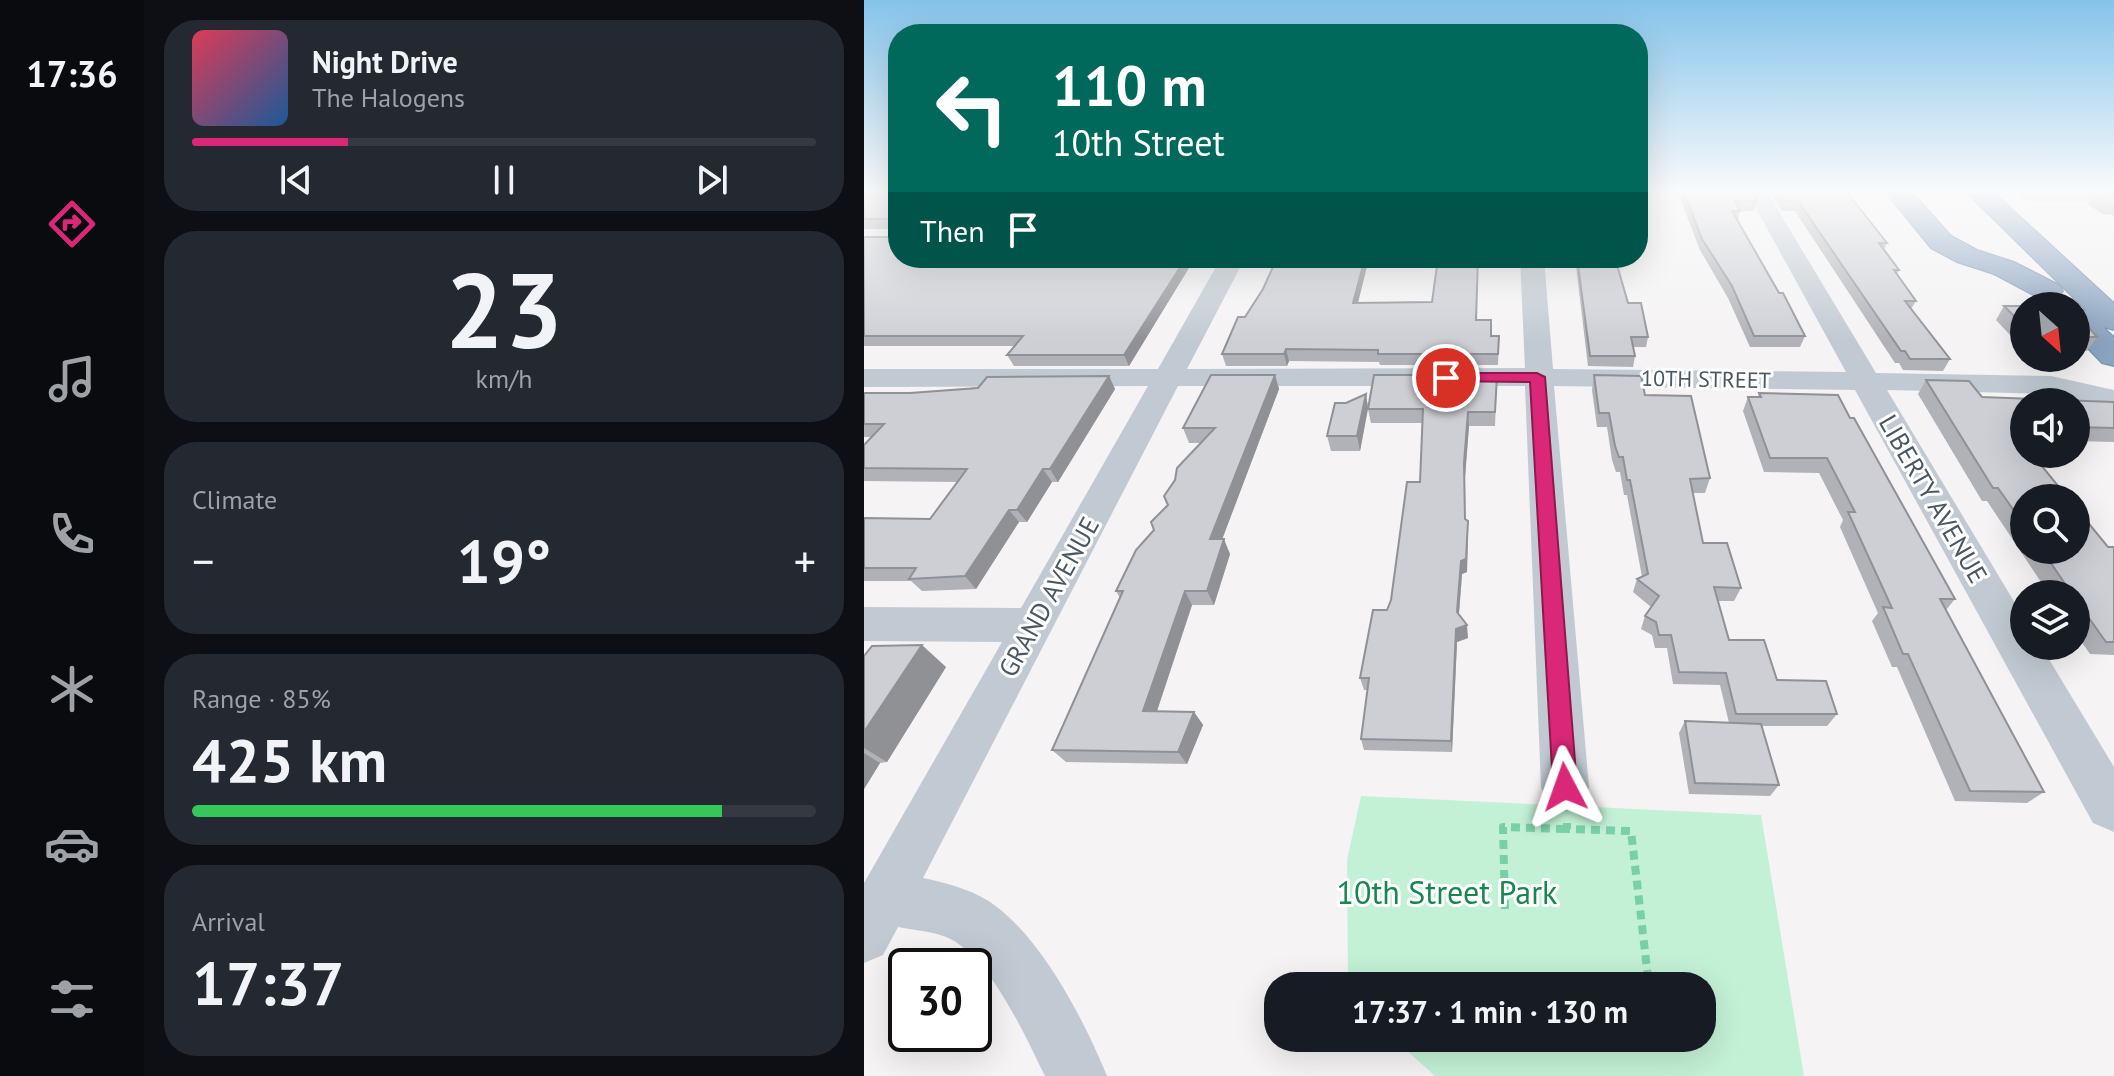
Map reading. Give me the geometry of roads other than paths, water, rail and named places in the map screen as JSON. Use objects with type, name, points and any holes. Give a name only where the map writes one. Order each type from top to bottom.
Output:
[{"type":"highway","points":[[1939,240],[1967,256],[2004,268],[2046,292]]},
{"type":"highway","points":[[1997,240],[2050,292]]},
{"type":"highway","points":[[2031,240],[2114,320]]},
{"type":"highway","points":[[2090,332],[2114,356]]},
{"type":"street","name":"LIBERTY AVENUE","points":[[1785,240],[2112,807]]},
{"type":"street","name":"GRAND AVENUE","points":[[874,918],[1228,268]]},
{"type":"street","points":[[1532,268],[1565,787]]},
{"type":"street","name":"10TH STREET","points":[[864,378],[1537,377],[1865,381],[2051,385],[2114,399]]},
{"type":"street","points":[[864,624],[1034,625]]},
{"type":"street","points":[[874,918],[937,908],[978,925],[1008,958],[1077,1076]]},
{"type":"park label","name":"10th Street Park","points":[[1447,893]]}]
